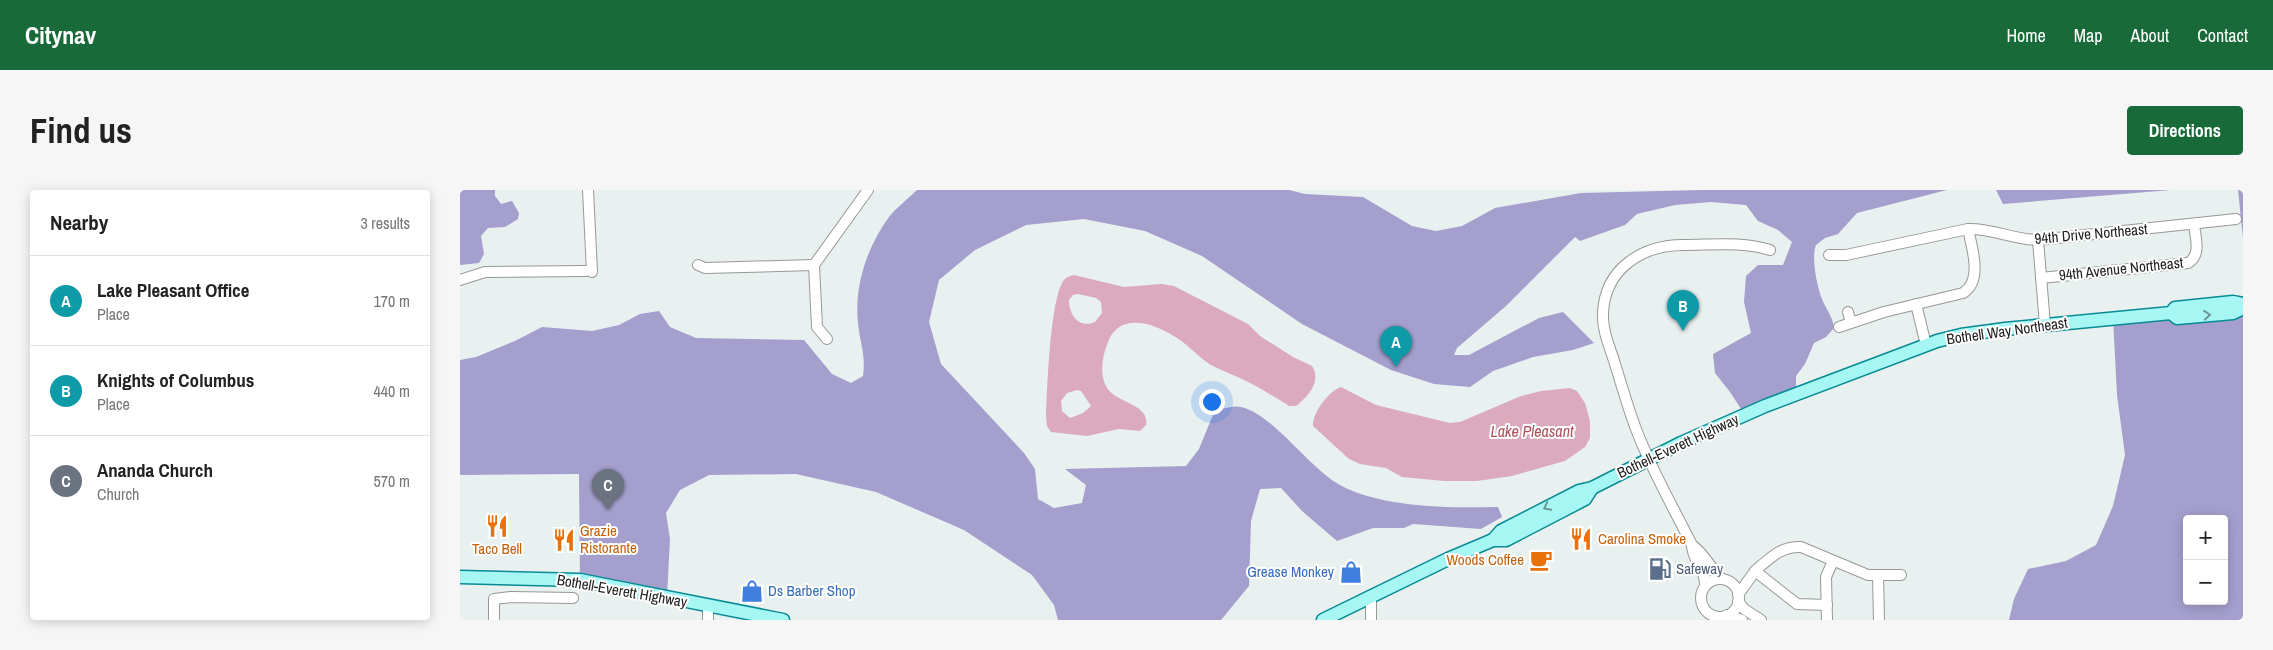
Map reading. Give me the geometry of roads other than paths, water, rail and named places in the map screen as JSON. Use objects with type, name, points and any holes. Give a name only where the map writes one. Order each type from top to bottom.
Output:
[{"type":"main road","name":"Bothell Way Northeast","points":[[1765,406],[1926,345],[1961,335],[2170,313],[2175,308],[2233,302],[2243,304]]},
{"type":"main road","name":"Bothell Way Northeast","points":[[2170,313],[2177,318],[2233,313],[2243,308]]},
{"type":"main road","name":"Bothell-Everett Highway","points":[[1323,620],[1448,559],[1493,540],[1506,540],[1585,499],[1592,488],[1649,459],[1765,406]]},
{"type":"main road","name":"Bothell-Everett Highway","points":[[460,577],[580,580],[783,620]]},
{"type":"street","points":[[460,280],[486,272],[589,272],[588,190]]},
{"type":"street","points":[[827,339],[817,327],[814,265],[868,190]]},
{"type":"street","name":"94th Drive Northeast","points":[[1830,255],[1846,255],[1968,229],[1980,228],[2022,239],[2038,240],[2236,220]]},
{"type":"street","name":"94th Avenue Northeast","points":[[2041,278],[2188,263],[2193,260],[2197,251],[2194,224]]},
{"type":"street","points":[[1839,327],[1884,312],[1963,293],[1970,289],[1974,283],[1975,275],[1968,229]]},
{"type":"street","points":[[2038,240],[2045,325]]},
{"type":"street","points":[[1742,620],[1727,615],[1714,616],[1704,608],[1701,597],[1705,585],[1703,569],[1692,554],[1692,545],[1636,430],[1606,337],[1603,312],[1606,294],[1612,280],[1630,260],[1643,252],[1663,246],[1752,244],[1770,250]]},
{"type":"street","points":[[698,266],[705,268],[814,265]]},
{"type":"street","points":[[1916,304],[1926,345]]},
{"type":"street","points":[[1848,312],[1852,323]]},
{"type":"street","points":[[1692,545],[1701,551],[1713,571],[1736,589],[1744,609],[1761,620]]},
{"type":"street","points":[[1727,615],[1736,607],[1738,598],[1754,572],[1774,554],[1792,547],[1801,547],[1868,575],[1901,575]]},
{"type":"street","points":[[1827,620],[1826,577],[1833,561]]},
{"type":"street","points":[[1705,585],[1716,579],[1725,580],[1754,572]]},
{"type":"street","points":[[1754,572],[1797,604],[1827,605]]},
{"type":"street","points":[[1878,575],[1879,620]]},
{"type":"street","points":[[1371,596],[1371,620]]},
{"type":"street","points":[[494,620],[494,599],[511,597],[573,598]]},
{"type":"street","points":[[708,606],[708,620]]},
{"type":"water","points":[[1074,275],[1124,287],[1161,284],[1174,286],[1248,324],[1260,336],[1293,357],[1312,366],[1315,377],[1312,388],[1296,406],[1289,406],[1251,384],[1211,365],[1164,330],[1145,324],[1128,324],[1120,327],[1113,333],[1103,358],[1102,370],[1104,381],[1110,392],[1143,412],[1146,418],[1146,425],[1140,431],[1119,429],[1087,436],[1051,432],[1047,426],[1046,417],[1052,324],[1059,290],[1065,279]],"holes":[[[1078,294],[1096,298],[1101,302],[1102,313],[1095,322],[1084,324],[1073,315],[1069,306],[1069,300],[1073,295]],[[1077,390],[1081,391],[1091,406],[1083,413],[1070,418],[1062,411],[1061,401],[1067,393]]]},
{"type":"water","name":"Lake Pleasant","points":[[1341,387],[1376,405],[1450,423],[1460,422],[1521,396],[1541,391],[1570,388],[1577,391],[1585,403],[1590,421],[1590,438],[1585,447],[1565,461],[1512,476],[1477,481],[1444,481],[1402,477],[1386,468],[1360,464],[1349,459],[1313,426],[1315,415],[1322,403],[1331,393]]},
{"type":"place","name":"Knights of Columbus","points":[[1683,331]]},
{"type":"place","name":"Lake Pleasant Office","points":[[1396,367]]},
{"type":"place","name":"Ananda Church","points":[[608,510]]},
{"type":"place","name":"Taco Bell","points":[[497,526]]},
{"type":"place","name":"Carolina Smoke","points":[[1581,539]]},
{"type":"place","name":"Grazie Ristorante","points":[[564,540]]},
{"type":"place","name":"Woods Coffee","points":[[1541,560]]},
{"type":"place","name":"Safeway","points":[[1660,569]]},
{"type":"place","name":"Grease Monkey","points":[[1351,572]]},
{"type":"place","name":"Ds Barber Shop","points":[[752,591]]}]
